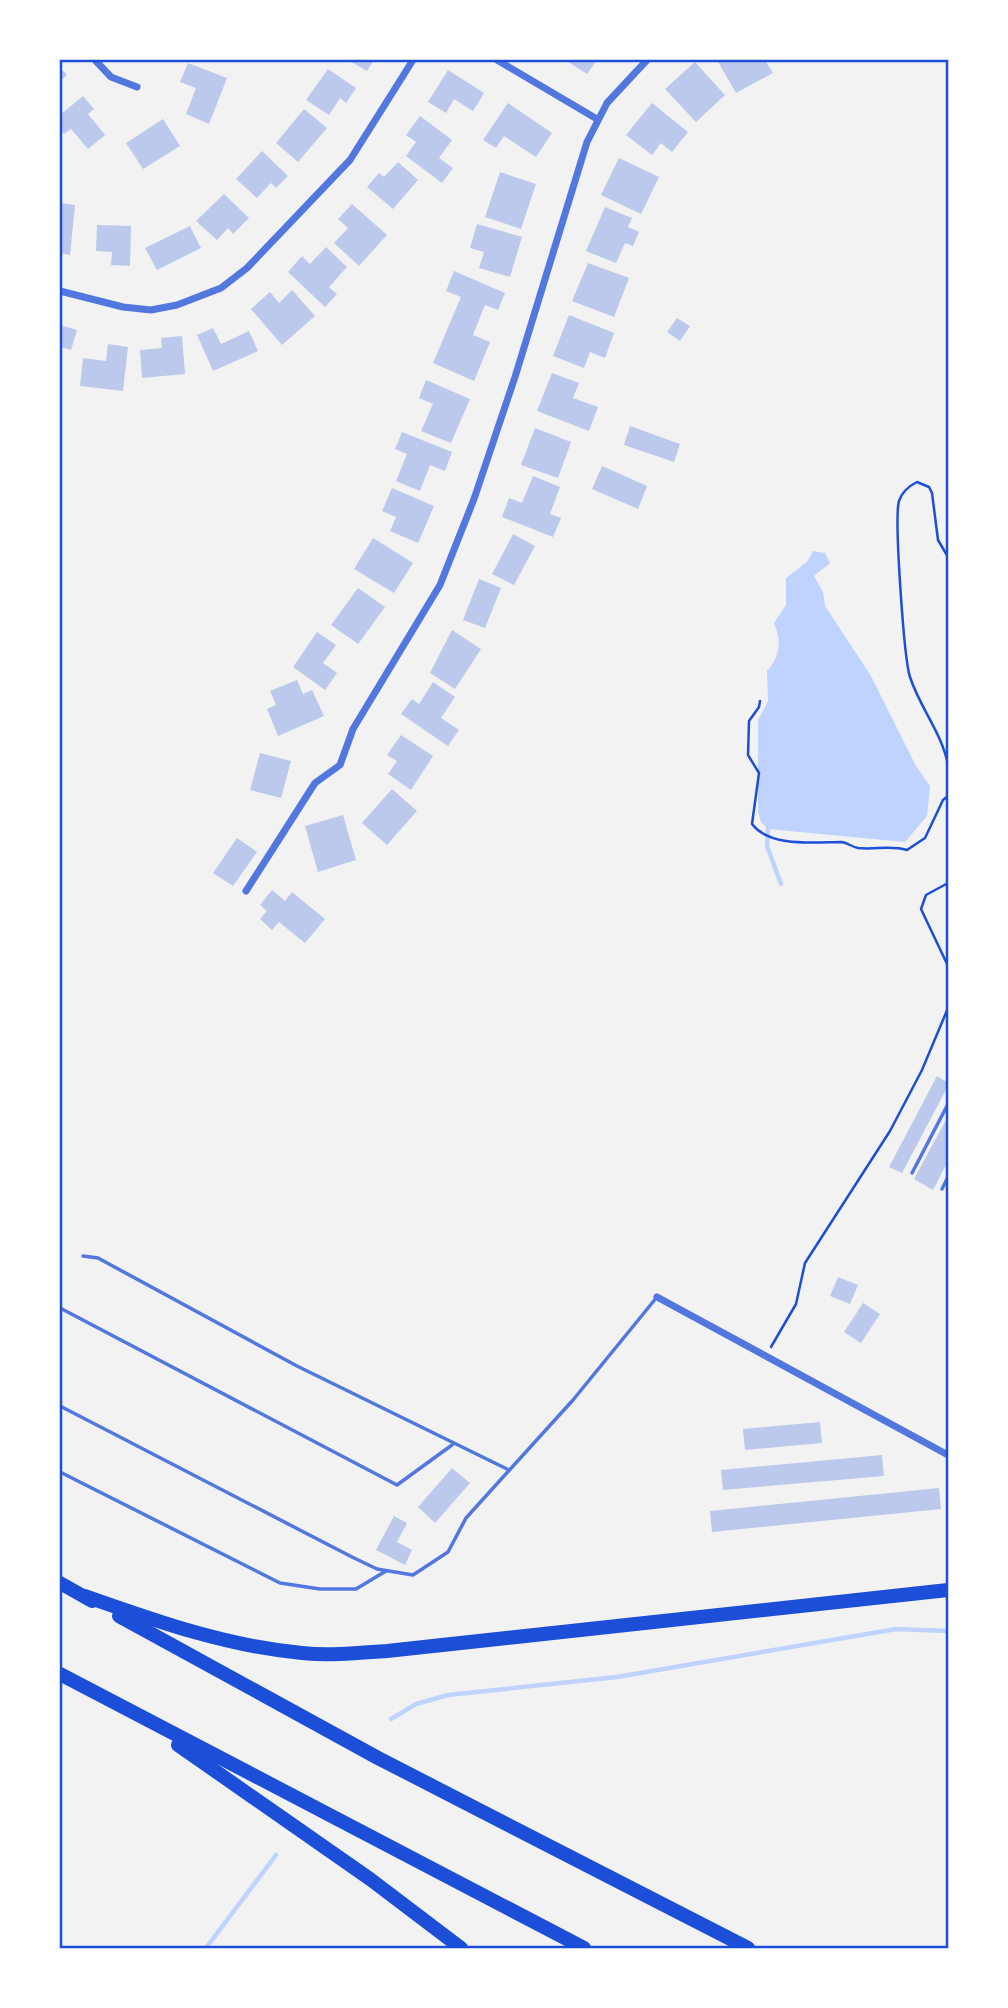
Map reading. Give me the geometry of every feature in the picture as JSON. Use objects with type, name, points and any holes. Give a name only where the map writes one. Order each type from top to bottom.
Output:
[{"type":"highway","points":[[60,1583],[378,1758],[748,1948]]},
{"type":"highway","points":[[85,1596],[182,1630],[245,1646],[333,1654],[387,1651],[948,1590]]},
{"type":"highway","points":[[60,1674],[583,1948]]},
{"type":"highway","points":[[131,1711],[370,1879],[461,1948]]},
{"type":"street","points":[[95,60],[117,81],[137,87]]},
{"type":"street","points":[[60,292],[123,307],[151,310],[177,305],[221,288],[256,259],[350,160],[413,60]]},
{"type":"street","points":[[497,60],[597,119]]},
{"type":"street","points":[[246,891],[316,783],[340,765],[353,729],[431,602],[462,530],[541,296],[579,162],[597,119],[607,103],[647,60]]},
{"type":"street","points":[[657,1297],[948,1455]]},
{"type":"lane","points":[[912,1173],[948,1104]]},
{"type":"lane","points":[[942,1189],[948,1177]]},
{"type":"lane","points":[[83,1256],[98,1258],[272,1353],[452,1445],[507,1469]]},
{"type":"lane","points":[[60,1406],[352,1557],[386,1571],[414,1575],[440,1560],[457,1538],[466,1518],[507,1469],[573,1400],[657,1297]]},
{"type":"lane","points":[[60,1308],[397,1485],[452,1445]]},
{"type":"lane","points":[[60,1472],[280,1583],[320,1589],[356,1589],[386,1571]]},
{"type":"path","points":[[948,557],[938,540],[932,493],[929,487],[917,482],[903,493],[897,516],[905,643],[911,680],[944,744],[948,765]]},
{"type":"path","points":[[760,701],[749,721],[748,755],[759,774],[752,824],[767,837],[828,845],[842,842],[856,848],[896,845],[907,850],[925,838],[943,800],[948,796]]},
{"type":"path","points":[[948,883],[926,895],[921,909],[948,966]]},
{"type":"path","points":[[765,1356],[796,1304],[805,1263],[890,1131],[922,1070],[948,1008]]},
{"type":"water","points":[[813,551],[825,553],[830,563],[814,576],[823,592],[825,606],[871,676],[916,766],[930,786],[927,816],[905,842],[768,829],[761,822],[758,812],[758,720],[768,701],[767,671],[775,660],[778,648],[774,623],[786,605],[786,578],[807,562]]},
{"type":"building","points":[[348,60],[374,60],[367,71]]},
{"type":"building","points":[[565,60],[597,60],[587,74]]},
{"type":"building","points":[[717,60],[765,60],[773,73],[736,93]]},
{"type":"building","points":[[695,62],[725,95],[696,122],[665,89]]},
{"type":"building","points":[[188,63],[227,78],[209,124],[186,114],[196,88],[180,82]]},
{"type":"building","points":[[60,67],[67,75],[60,81]]},
{"type":"building","points":[[328,69],[356,88],[346,103],[340,98],[329,115],[306,100]]},
{"type":"building","points":[[448,70],[484,93],[473,111],[454,99],[446,113],[428,102]]},
{"type":"building","points":[[83,96],[94,109],[88,114],[105,135],[88,149],[71,129],[64,134],[60,129],[60,115]]},
{"type":"building","points":[[508,103],[552,133],[536,157],[504,136],[496,148],[483,140]]},
{"type":"building","points":[[652,103],[688,132],[672,152],[661,143],[652,155],[626,135]]},
{"type":"building","points":[[304,109],[327,128],[298,162],[276,143]]},
{"type":"building","points":[[420,116],[452,140],[439,158],[453,168],[442,183],[406,156],[416,142],[406,135]]},
{"type":"building","points":[[163,119],[180,146],[143,169],[126,143]]},
{"type":"building","points":[[262,151],[288,176],[276,188],[271,183],[257,198],[236,179]]},
{"type":"building","points":[[619,158],[659,177],[641,214],[601,195]]},
{"type":"building","points":[[398,162],[418,180],[393,209],[367,187],[379,173],[384,177]]},
{"type":"building","points":[[500,172],[536,184],[521,229],[485,217]]},
{"type":"building","points":[[224,194],[249,218],[233,234],[228,228],[217,240],[196,221]]},
{"type":"building","points":[[60,203],[75,205],[70,255],[60,253]]},
{"type":"building","points":[[352,204],[387,235],[359,266],[334,243],[348,228],[338,219]]},
{"type":"building","points":[[605,207],[632,218],[628,227],[639,232],[633,246],[625,243],[616,263],[586,251]]},
{"type":"building","points":[[477,224],[522,237],[510,277],[479,268],[484,252],[470,248]]},
{"type":"building","points":[[97,225],[131,226],[130,266],[111,265],[112,252],[96,251]]},
{"type":"building","points":[[190,226],[201,248],[157,270],[145,248]]},
{"type":"building","points":[[326,247],[347,267],[329,287],[337,294],[325,307],[288,272],[302,256],[310,264]]},
{"type":"building","points":[[588,263],[629,278],[614,317],[572,301]]},
{"type":"building","points":[[454,271],[505,293],[498,310],[485,305],[473,335],[490,342],[474,381],[433,363],[461,297],[446,291]]},
{"type":"building","points":[[292,290],[315,316],[282,345],[251,309],[270,292],[279,303]]},
{"type":"building","points":[[569,315],[614,333],[605,358],[590,352],[584,368],[553,356]]},
{"type":"building","points":[[677,318],[690,326],[680,341],[667,332]]},
{"type":"building","points":[[60,325],[77,330],[71,350],[60,347]]},
{"type":"building","points":[[213,328],[221,344],[249,331],[258,351],[213,371],[197,335]]},
{"type":"building","points":[[182,336],[185,374],[142,378],[140,350],[162,348],[161,338]]},
{"type":"building","points":[[108,344],[128,347],[123,391],[80,386],[83,358],[106,361]]},
{"type":"building","points":[[552,373],[579,383],[573,398],[598,407],[589,431],[537,411]]},
{"type":"building","points":[[426,380],[470,399],[451,443],[421,431],[433,404],[419,398]]},
{"type":"building","points":[[630,426],[680,444],[674,462],[624,445]]},
{"type":"building","points":[[535,428],[571,442],[558,478],[521,465]]},
{"type":"building","points":[[402,432],[452,452],[445,471],[430,465],[420,491],[396,481],[407,454],[395,449]]},
{"type":"building","points":[[602,466],[647,486],[638,509],[592,489]]},
{"type":"building","points":[[533,476],[560,487],[550,514],[561,518],[553,537],[502,517],[509,498],[522,503]]},
{"type":"building","points":[[392,488],[434,506],[418,543],[390,531],[396,517],[382,511]]},
{"type":"building","points":[[513,534],[535,546],[514,585],[492,574]]},
{"type":"building","points":[[373,538],[413,563],[394,593],[354,569]]},
{"type":"building","points":[[479,579],[501,588],[485,628],[463,620]]},
{"type":"building","points":[[358,588],[385,607],[358,644],[331,625]]},
{"type":"building","points":[[452,630],[481,649],[455,689],[430,673]]},
{"type":"building","points":[[317,632],[336,645],[323,663],[337,673],[325,690],[293,667]]},
{"type":"building","points":[[297,680],[303,694],[312,690],[324,716],[278,736],[267,709],[276,705],[270,691]]},
{"type":"building","points":[[433,682],[455,697],[441,718],[459,730],[448,746],[401,714],[412,699],[419,704]]},
{"type":"building","points":[[401,735],[433,756],[411,790],[388,774],[397,761],[387,755]]},
{"type":"building","points":[[260,753],[291,761],[281,798],[250,790]]},
{"type":"building","points":[[392,789],[417,811],[387,845],[362,823]]},
{"type":"building","points":[[343,815],[356,860],[318,872],[305,826]]},
{"type":"building","points":[[237,838],[257,852],[233,886],[213,873]]},
{"type":"building","points":[[272,890],[285,901],[292,892],[325,919],[305,943],[279,922],[272,930],[260,919],[267,911],[260,905]]},
{"type":"building","points":[[937,1076],[948,1083],[948,1086],[902,1173],[889,1167]]},
{"type":"building","points":[[948,1116],[948,1161],[933,1190],[914,1179]]},
{"type":"building","points":[[838,1277],[858,1285],[850,1304],[830,1296]]},
{"type":"building","points":[[863,1303],[880,1314],[861,1343],[844,1332]]},
{"type":"building","points":[[820,1422],[822,1443],[745,1450],[743,1429]]},
{"type":"building","points":[[882,1455],[884,1476],[723,1490],[721,1470]]},
{"type":"building","points":[[452,1468],[470,1483],[435,1523],[418,1507]]},
{"type":"building","points":[[939,1488],[941,1509],[712,1532],[710,1511]]},
{"type":"building","points":[[394,1516],[407,1523],[397,1542],[412,1550],[405,1565],[376,1550]]},
{"type":"waterway","points":[[768,829],[767,846],[781,884]]},
{"type":"waterway","points":[[391,1719],[416,1704],[448,1695],[617,1677],[896,1629],[948,1631]]},
{"type":"waterway","points":[[206,1948],[276,1855]]}]
